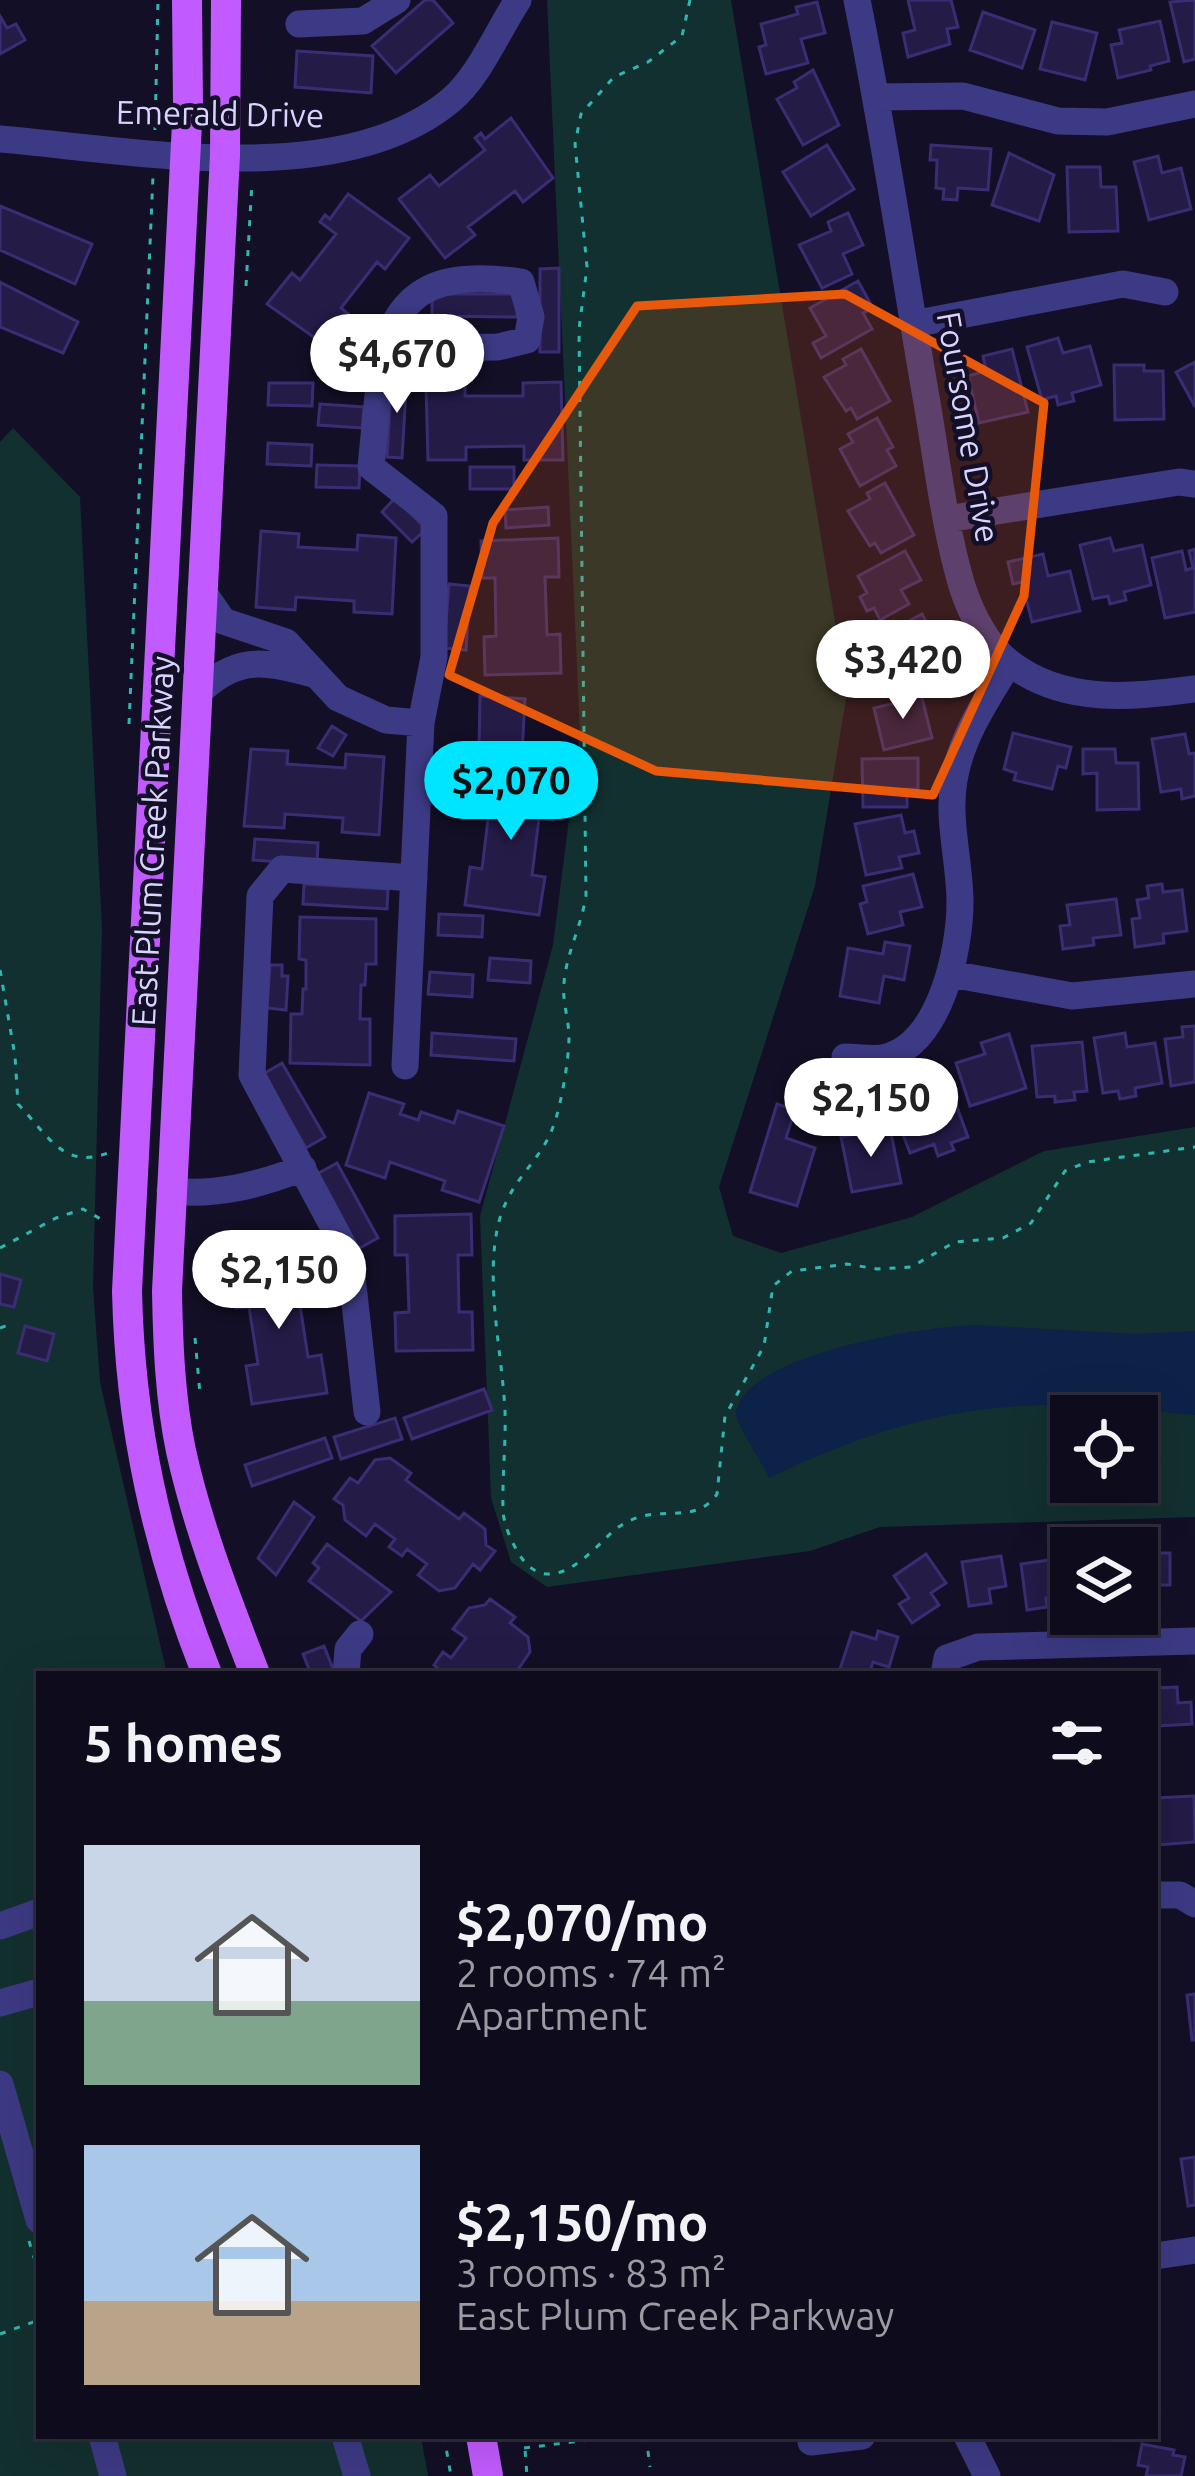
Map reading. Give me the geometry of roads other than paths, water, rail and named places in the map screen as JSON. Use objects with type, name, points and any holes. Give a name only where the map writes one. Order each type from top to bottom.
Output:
[{"type":"main road","name":"East Plum Creek Parkway","points":[[187,0],[185,154],[127,1291],[132,1390],[148,1495],[206,1671]]},
{"type":"main road","name":"East Plum Creek Parkway","points":[[226,0],[239,156],[201,589],[170,1191],[168,1341],[180,1447],[211,1556],[254,1671]]},
{"type":"main road","points":[[482,2439],[488,2476]]},
{"type":"street","points":[[299,24],[364,21],[397,0]]},
{"type":"street","name":"Foursome Drive","points":[[857,0],[947,519],[963,589],[982,632],[1009,663],[1083,695],[1133,697],[1195,689]]},
{"type":"street","name":"Emerald Drive","points":[[0,139],[239,156],[347,151],[394,135],[452,99],[485,56],[506,4]]},
{"type":"street","points":[[877,97],[963,96],[1058,121],[1107,122],[1195,104]]},
{"type":"street","points":[[384,348],[498,347],[527,340],[531,317],[521,282],[490,278],[440,281],[418,293],[400,312],[384,348],[371,467],[434,516],[434,656],[421,723],[405,1066]]},
{"type":"street","points":[[914,324],[1123,284],[1165,292]]},
{"type":"street","points":[[947,519],[1179,482],[1195,484]]},
{"type":"street","points":[[201,589],[223,621],[286,642],[338,698],[386,720],[421,723]]},
{"type":"street","points":[[196,695],[220,671],[248,663],[313,674]]},
{"type":"street","points":[[845,1057],[885,1058],[922,1035],[952,974],[960,902],[953,781],[972,724],[1009,663]]},
{"type":"street","points":[[368,1412],[350,1258],[253,1075],[260,896],[282,869],[414,878]]},
{"type":"street","points":[[952,974],[1072,996],[1195,984]]},
{"type":"street","points":[[170,1191],[255,1186],[303,1168]]},
{"type":"street","points":[[346,1671],[348,1649],[360,1634]]},
{"type":"street","points":[[945,1666],[978,1647],[1195,1641]]},
{"type":"street","points":[[1158,1895],[1180,1894],[1195,1904]]},
{"type":"street","points":[[0,1926],[36,1913]]},
{"type":"street","points":[[3,1994],[36,1992]]},
{"type":"street","points":[[0,2084],[36,2210]]},
{"type":"street","points":[[1158,2256],[1195,2250]]},
{"type":"street","points":[[103,2439],[113,2476]]},
{"type":"street","points":[[346,2439],[357,2476]]},
{"type":"street","points":[[812,2442],[837,2439]]},
{"type":"street","points":[[969,2439],[987,2476]]},
{"type":"water","points":[[954,1326],[1136,1334],[1195,1331],[1195,1415],[1158,1411],[1158,1395],[1050,1395],[1050,1405],[959,1413],[884,1431],[769,1478],[736,1413],[746,1392],[803,1359],[882,1337]]}]
